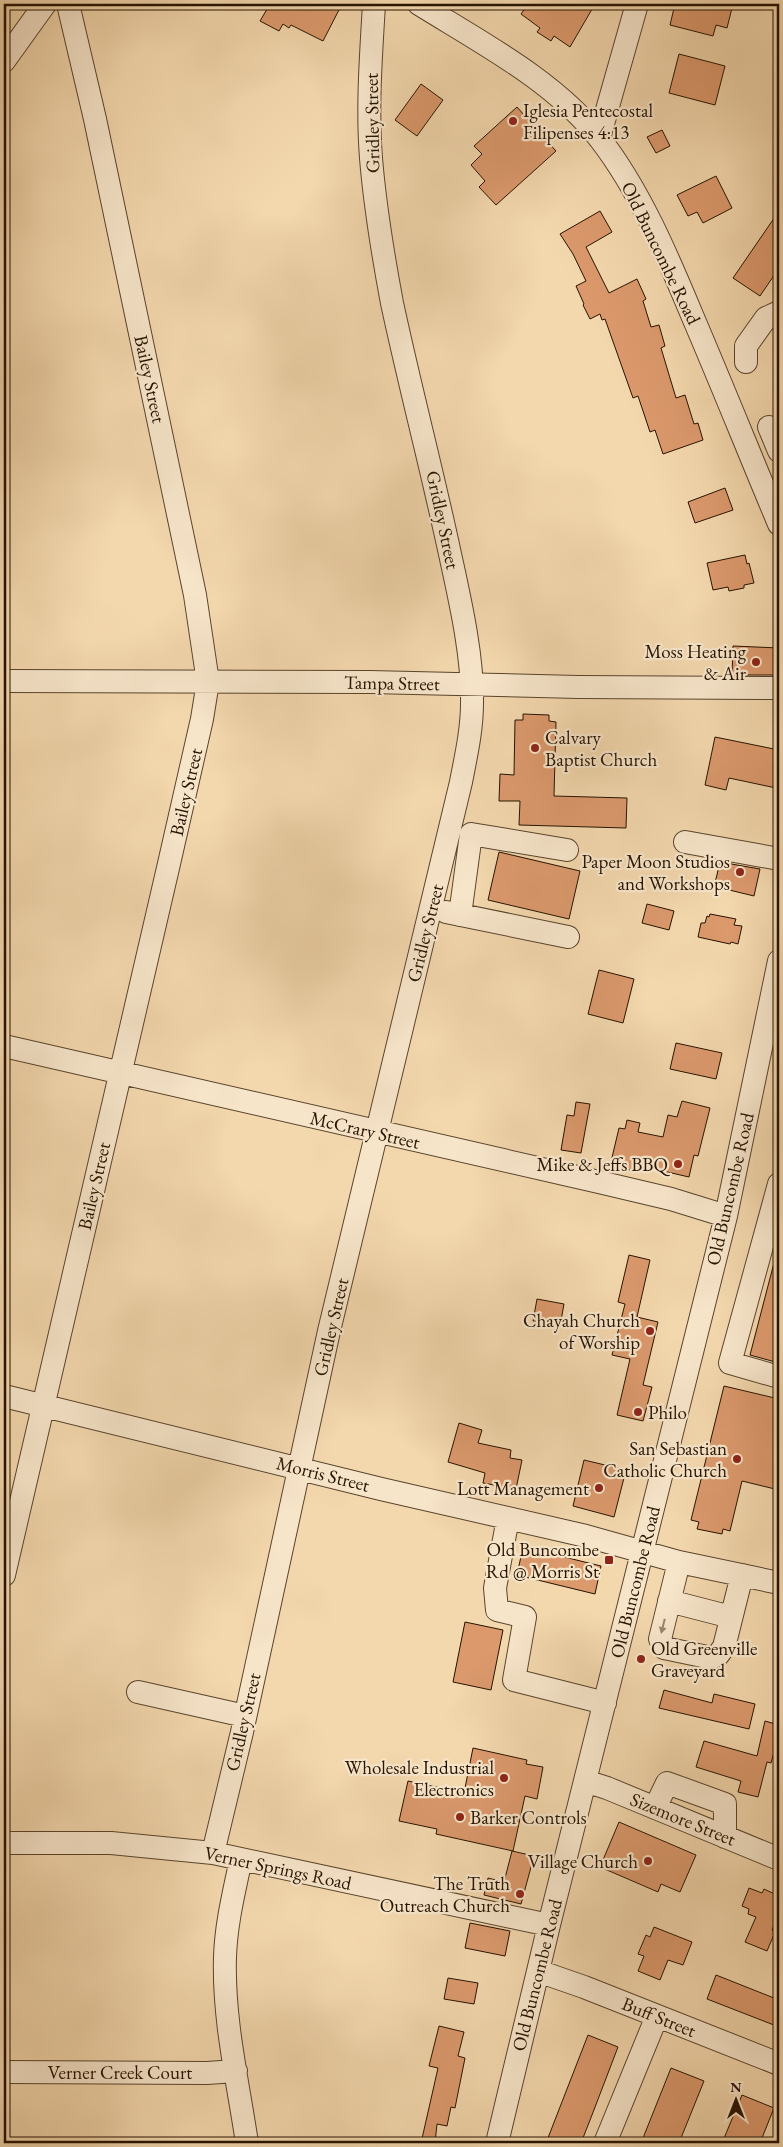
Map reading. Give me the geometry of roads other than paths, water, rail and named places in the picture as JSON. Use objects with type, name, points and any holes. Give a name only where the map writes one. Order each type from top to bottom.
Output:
[{"type":"street","points":[[4,61],[44,4]]},
{"type":"street","name":"Bailey Street","points":[[4,1575],[192,765],[208,682],[195,595],[95,119],[68,4]]},
{"type":"street","name":"Gridley Street","points":[[213,1853],[245,1716],[298,1468],[444,855],[470,731],[471,685],[460,598],[393,305],[376,208],[371,157],[370,106],[374,4]]},
{"type":"street","name":"Old Buncombe Road","points":[[419,4],[527,71],[557,95],[599,138],[630,184],[665,253],[770,478],[779,524]]},
{"type":"street","points":[[599,138],[637,4]]},
{"type":"street","points":[[746,362],[746,346],[766,318],[779,312]]},
{"type":"street","points":[[769,427],[779,451]]},
{"type":"street","name":"Tampa Street","points":[[4,681],[779,688]]},
{"type":"street","points":[[456,803],[471,814],[471,834],[460,915]]},
{"type":"street","points":[[471,834],[567,850]]},
{"type":"street","points":[[685,842],[779,859]]},
{"type":"street","points":[[444,855],[467,861]]},
{"type":"street","points":[[430,909],[568,937]]},
{"type":"street","name":"Old Buncombe Road","points":[[496,2143],[548,1925],[586,1781],[697,1326],[726,1216],[779,962]]},
{"type":"street","name":"McCrary Street","points":[[4,1046],[599,1182],[671,1199],[726,1216]]},
{"type":"street","points":[[779,1184],[775,1217],[730,1363],[779,1377]]},
{"type":"street","name":"Morris Street","points":[[4,1396],[586,1536],[679,1562],[779,1583]]},
{"type":"street","points":[[508,1518],[495,1588],[497,1610],[526,1617],[514,1680],[605,1703]]},
{"type":"street","points":[[679,1562],[660,1639],[664,1648],[712,1658],[718,1655],[724,1647],[742,1575]]},
{"type":"street","points":[[669,1601],[731,1617]]},
{"type":"street","points":[[138,1692],[245,1716]]},
{"type":"street","name":"Sizemore Street","points":[[586,1781],[779,1859]]},
{"type":"street","points":[[656,1808],[667,1783],[726,1804],[726,1837]]},
{"type":"street","name":"Verner Springs Road","points":[[4,1843],[111,1843],[173,1847],[213,1853],[548,1925]]},
{"type":"street","points":[[241,1859],[229,1912],[225,1958],[227,2008],[247,2143]]},
{"type":"street","name":"Buff Street","points":[[538,1971],[779,2064]]},
{"type":"street","points":[[605,2143],[657,2016]]},
{"type":"street","name":"Verner Creek Court","points":[[4,2072],[207,2073],[236,2071]]},
{"type":"place","name":"Iglesia Pentecostal Filipenses 4:13","points":[[513,121]]},
{"type":"place","name":"Moss Heating & Air","points":[[756,662]]},
{"type":"place","name":"Calvary Baptist Church","points":[[535,748]]},
{"type":"place","name":"Paper Moon Studios and Workshops","points":[[740,872]]},
{"type":"place","name":"Mike & Jeffs BBQ","points":[[678,1164]]},
{"type":"place","name":"Chayah Church of Worship","points":[[650,1331]]},
{"type":"place","name":"Philo","points":[[638,1412]]},
{"type":"place","name":"San Sebastian Catholic Church","points":[[737,1459]]},
{"type":"place","name":"Lott Management","points":[[599,1488]]},
{"type":"place","name":"Old Buncombe Rd @ Morris St","points":[[609,1560]]},
{"type":"place","name":"Old Greenville Graveyard","points":[[641,1659]]},
{"type":"place","name":"Wholesale Industrial Electronics","points":[[504,1778]]},
{"type":"place","name":"Barker Controls","points":[[460,1817]]},
{"type":"place","name":"Village Church","points":[[648,1861]]},
{"type":"place","name":"The Truth Outreach Church","points":[[520,1894]]}]
